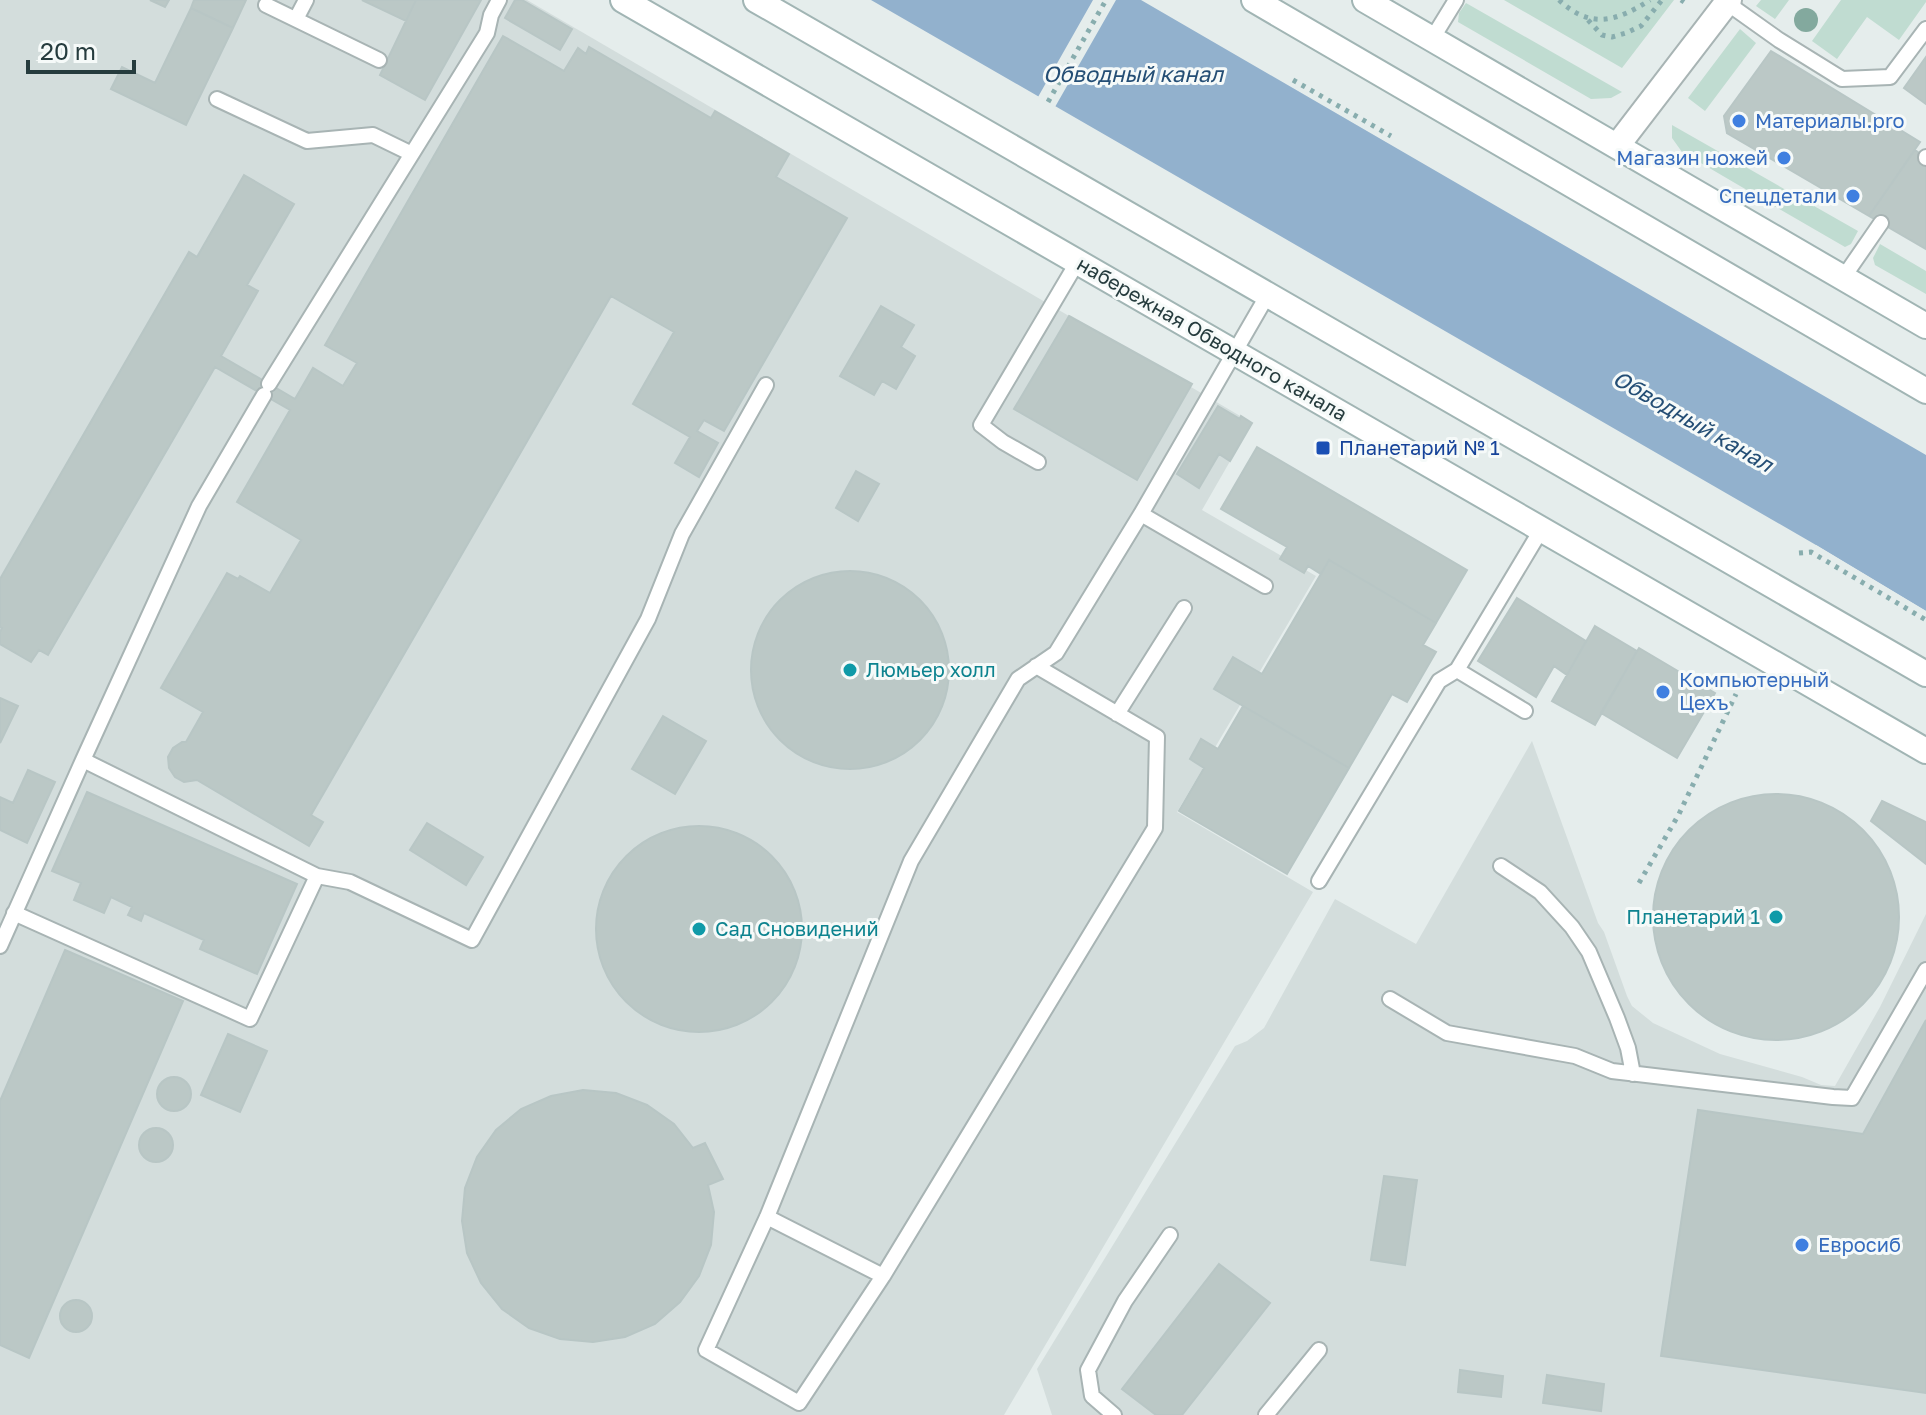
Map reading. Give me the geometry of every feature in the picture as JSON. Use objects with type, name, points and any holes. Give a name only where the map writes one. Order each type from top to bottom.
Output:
[{"type":"main road","name":"набережная Обводного канала","points":[[623,0],[1926,751]]},
{"type":"main road","points":[[756,0],[1926,674]]},
{"type":"main road","points":[[1254,0],[1926,391]]},
{"type":"main road","points":[[1365,0],[1926,326]]},
{"type":"main road","points":[[1617,146],[1728,1]]},
{"type":"lane","points":[[296,19],[306,0]]},
{"type":"lane","points":[[0,946],[199,506],[487,33],[499,0]]},
{"type":"lane","points":[[1432,39],[1456,0]]},
{"type":"lane","points":[[1728,1],[1779,40],[1842,79],[1890,77],[1926,29]]},
{"type":"lane","points":[[266,5],[379,60]]},
{"type":"lane","points":[[217,99],[307,141],[373,135],[412,154]]},
{"type":"lane","points":[[1843,278],[1881,223]]},
{"type":"lane","points":[[1038,462],[981,425],[1078,261]]},
{"type":"lane","points":[[1036,666],[1157,737],[1155,828],[883,1276],[799,1403],[706,1350],[767,1217],[911,861],[1018,679],[1036,666],[1056,653],[1141,514],[1267,296]]},
{"type":"lane","points":[[83,760],[317,876],[350,882],[472,940],[648,619],[682,534],[766,385]]},
{"type":"lane","points":[[1141,514],[1265,586]]},
{"type":"lane","points":[[1319,881],[1439,681],[1457,670],[1541,530]]},
{"type":"lane","points":[[1117,714],[1184,608]]},
{"type":"lane","points":[[1457,670],[1525,711]]},
{"type":"lane","points":[[1501,866],[1540,892],[1572,927],[1589,952],[1628,1048],[1633,1074]]},
{"type":"lane","points":[[14,913],[250,1019],[317,876]]},
{"type":"lane","points":[[1390,999],[1447,1033],[1575,1056],[1612,1071],[1852,1098],[1926,970]]},
{"type":"lane","points":[[767,1217],[883,1276]]},
{"type":"lane","points":[[1114,1415],[1092,1396],[1088,1370],[1125,1301],[1170,1235]]},
{"type":"lane","points":[[1266,1415],[1319,1350]]},
{"type":"path","points":[[1048,102],[1106,0]]},
{"type":"path","points":[[1559,0],[1585,17],[1602,35],[1612,37],[1641,26],[1662,0]]},
{"type":"path","points":[[1585,17],[1600,20],[1624,16],[1650,0]]},
{"type":"path","points":[[1293,80],[1391,136]]},
{"type":"path","points":[[1799,553],[1811,552],[1926,620]]},
{"type":"path","points":[[1639,883],[1679,814],[1736,694]]},
{"type":"shaded area","points":[[0,0],[527,0],[1069,316],[1192,384],[1191,387],[1252,423],[1202,510],[1316,576],[1177,812],[1313,892],[1004,1415],[0,1415]]},
{"type":"shaded area","points":[[1532,741],[1598,923],[1632,1006],[1653,1023],[1720,1054],[1821,1085],[1835,1086],[1880,1007],[1926,914],[1926,1415],[1052,1415],[1037,1369],[1235,1046],[1264,1028],[1335,899],[1416,944]]},
{"type":"green space","points":[[1504,0],[1674,0],[1622,68]]},
{"type":"green space","points":[[1761,0],[1789,0],[1775,19],[1756,6]]},
{"type":"green space","points":[[1841,0],[1926,2],[1899,40],[1867,17],[1837,59],[1812,41]]},
{"type":"green space","points":[[1466,3],[1622,92],[1611,98],[1591,99],[1458,22],[1459,13]]},
{"type":"green space","points":[[1740,29],[1756,43],[1705,111],[1688,98]]},
{"type":"green space","points":[[1672,125],[1858,231],[1851,244],[1845,247],[1757,196],[1759,191],[1755,189],[1752,193],[1682,152],[1672,138]]},
{"type":"green space","points":[[1880,244],[1926,271],[1926,294],[1875,265],[1873,258]]},
{"type":"water","name":"Обводный канал","points":[[871,0],[1141,0],[1926,455],[1926,611],[1816,545]]},
{"type":"pier","points":[[1093,0],[1116,0],[1055,107],[1038,97]]},
{"type":"pier","points":[[1291,82],[1389,139],[1387,142],[1289,85]]},
{"type":"pier","points":[[1816,545],[1926,611],[1926,615],[1814,548]]},
{"type":"building","points":[[150,0],[169,0],[165,7]]},
{"type":"building","points":[[194,0],[246,0],[233,28],[191,8]]},
{"type":"building","points":[[362,0],[416,0],[406,21]]},
{"type":"building","points":[[416,0],[481,0],[425,100],[380,75]]},
{"type":"building","points":[[515,0],[522,0],[572,29],[560,50],[505,18]]},
{"type":"building","points":[[191,8],[233,28],[186,125],[111,89],[122,67],[155,83]]},
{"type":"building","points":[[503,36],[564,71],[578,48],[586,54],[589,47],[711,118],[715,111],[789,154],[776,177],[847,218],[724,431],[704,420],[697,431],[718,443],[699,477],[675,463],[690,437],[633,404],[674,332],[611,296],[311,815],[323,822],[309,846],[197,780],[184,782],[175,777],[169,768],[168,757],[173,748],[186,742],[203,712],[161,688],[227,573],[238,579],[240,576],[270,593],[301,540],[237,502],[290,410],[215,367],[48,655],[39,650],[31,662],[0,644],[0,579],[189,252],[197,257],[244,175],[294,204],[247,285],[258,291],[221,356],[295,399],[313,368],[343,386],[357,363],[325,345]]},
{"type":"building","points":[[1771,51],[1920,142],[1869,216],[1727,133],[1724,116]]},
{"type":"building","points":[[1926,57],[1926,104],[1904,88]]},
{"type":"building","points":[[1915,150],[1926,158],[1926,249],[1869,216]]},
{"type":"building","points":[[881,306],[914,325],[901,347],[915,356],[896,389],[882,381],[874,395],[840,376]]},
{"type":"building","points":[[1069,316],[1192,384],[1137,480],[1014,409]]},
{"type":"building","points":[[1218,406],[1252,423],[1230,461],[1219,454],[1199,488],[1177,474]]},
{"type":"building","points":[[1257,447],[1467,570],[1436,623],[1329,560],[1321,574],[1308,566],[1304,573],[1280,559],[1287,547],[1221,509]]},
{"type":"building","points":[[856,471],[879,484],[858,521],[836,508]]},
{"type":"building","points":[[1329,560],[1436,623],[1423,645],[1436,652],[1407,702],[1392,694],[1349,768],[1214,689],[1233,657],[1262,674]]},
{"type":"building","name":"Люмьер холл","points":[[850,571],[888,579],[920,600],[941,632],[949,670],[941,708],[920,740],[888,761],[850,769],[812,761],[780,740],[759,708],[751,670],[759,632],[780,600],[812,579]]},
{"type":"building","points":[[1517,598],[1586,641],[1567,675],[1554,666],[1536,697],[1478,661]]},
{"type":"building","points":[[1595,626],[1637,651],[1595,725],[1552,701]]},
{"type":"building","points":[[1639,648],[1715,693],[1677,758],[1601,713]]},
{"type":"building","points":[[0,698],[18,706],[0,743]]},
{"type":"building","points":[[1243,706],[1349,768],[1287,874],[1179,811],[1204,768],[1190,759],[1201,739],[1218,749]]},
{"type":"building","points":[[663,716],[706,741],[675,794],[632,769]]},
{"type":"building","points":[[28,770],[55,782],[27,843],[0,830],[0,797],[13,803]]},
{"type":"building","points":[[87,792],[297,884],[257,974],[200,949],[204,940],[144,913],[141,921],[128,915],[132,907],[111,897],[104,913],[74,900],[81,883],[52,871]]},
{"type":"building","name":"Планетарий 1","points":[[1776,794],[1800,796],[1823,803],[1863,830],[1890,870],[1897,893],[1897,941],[1890,964],[1863,1004],[1823,1031],[1800,1038],[1776,1040],[1752,1038],[1729,1031],[1689,1004],[1662,964],[1655,941],[1653,917],[1655,893],[1662,870],[1689,830],[1729,803],[1752,796]]},
{"type":"building","points":[[1882,801],[1926,822],[1926,864],[1871,821]]},
{"type":"building","points":[[427,823],[483,857],[466,885],[410,850]]},
{"type":"building","name":"Сад Сновидений","points":[[699,826],[739,833],[772,856],[795,889],[802,929],[795,969],[772,1002],[739,1025],[699,1032],[659,1025],[626,1002],[603,969],[596,929],[603,889],[626,856],[659,833]]},
{"type":"building","points":[[65,950],[183,1001],[29,1358],[0,1345],[0,1101]]},
{"type":"building","name":"Евросиб","points":[[1926,1020],[1926,1393],[1661,1356],[1698,1110],[1863,1134]]},
{"type":"building","points":[[228,1034],[267,1051],[240,1112],[201,1095]]},
{"type":"building","points":[[174,1077],[186,1082],[191,1094],[186,1106],[174,1111],[162,1106],[157,1094],[162,1082]]},
{"type":"building","points":[[583,1090],[616,1093],[647,1105],[674,1124],[693,1148],[705,1143],[723,1179],[708,1185],[714,1212],[711,1245],[699,1276],[680,1302],[655,1324],[625,1337],[593,1342],[560,1339],[529,1328],[502,1309],[481,1283],[467,1253],[462,1221],[465,1188],[477,1157],[496,1130],[521,1109],[551,1096]]},
{"type":"building","points":[[156,1128],[168,1133],[173,1145],[168,1157],[156,1162],[144,1157],[139,1145],[144,1133]]},
{"type":"building","points":[[1384,1176],[1417,1180],[1405,1265],[1371,1260]]},
{"type":"building","points":[[1219,1264],[1270,1303],[1182,1415],[1156,1415],[1122,1389]]},
{"type":"building","points":[[76,1300],[87,1305],[92,1316],[87,1327],[76,1332],[65,1327],[60,1316],[65,1305]]},
{"type":"building","points":[[1460,1370],[1503,1376],[1501,1397],[1458,1392]]},
{"type":"building","points":[[1547,1375],[1604,1384],[1601,1411],[1543,1403]]},
{"type":"place","name":"Материалы.pro","points":[[1739,121]]},
{"type":"place","name":"Магазин ножей","points":[[1784,158]]},
{"type":"place","name":"Спецдетали","points":[[1853,196]]},
{"type":"place","name":"Планетарий № 1","points":[[1323,448]]},
{"type":"place","name":"Люмьер холл","points":[[850,670]]},
{"type":"place","name":"Компьютерный Цехъ","points":[[1663,692]]},
{"type":"place","name":"Планетарий 1","points":[[1776,917]]},
{"type":"place","name":"Сад Сновидений","points":[[699,929]]},
{"type":"place","name":"Евросиб","points":[[1802,1245]]}]
